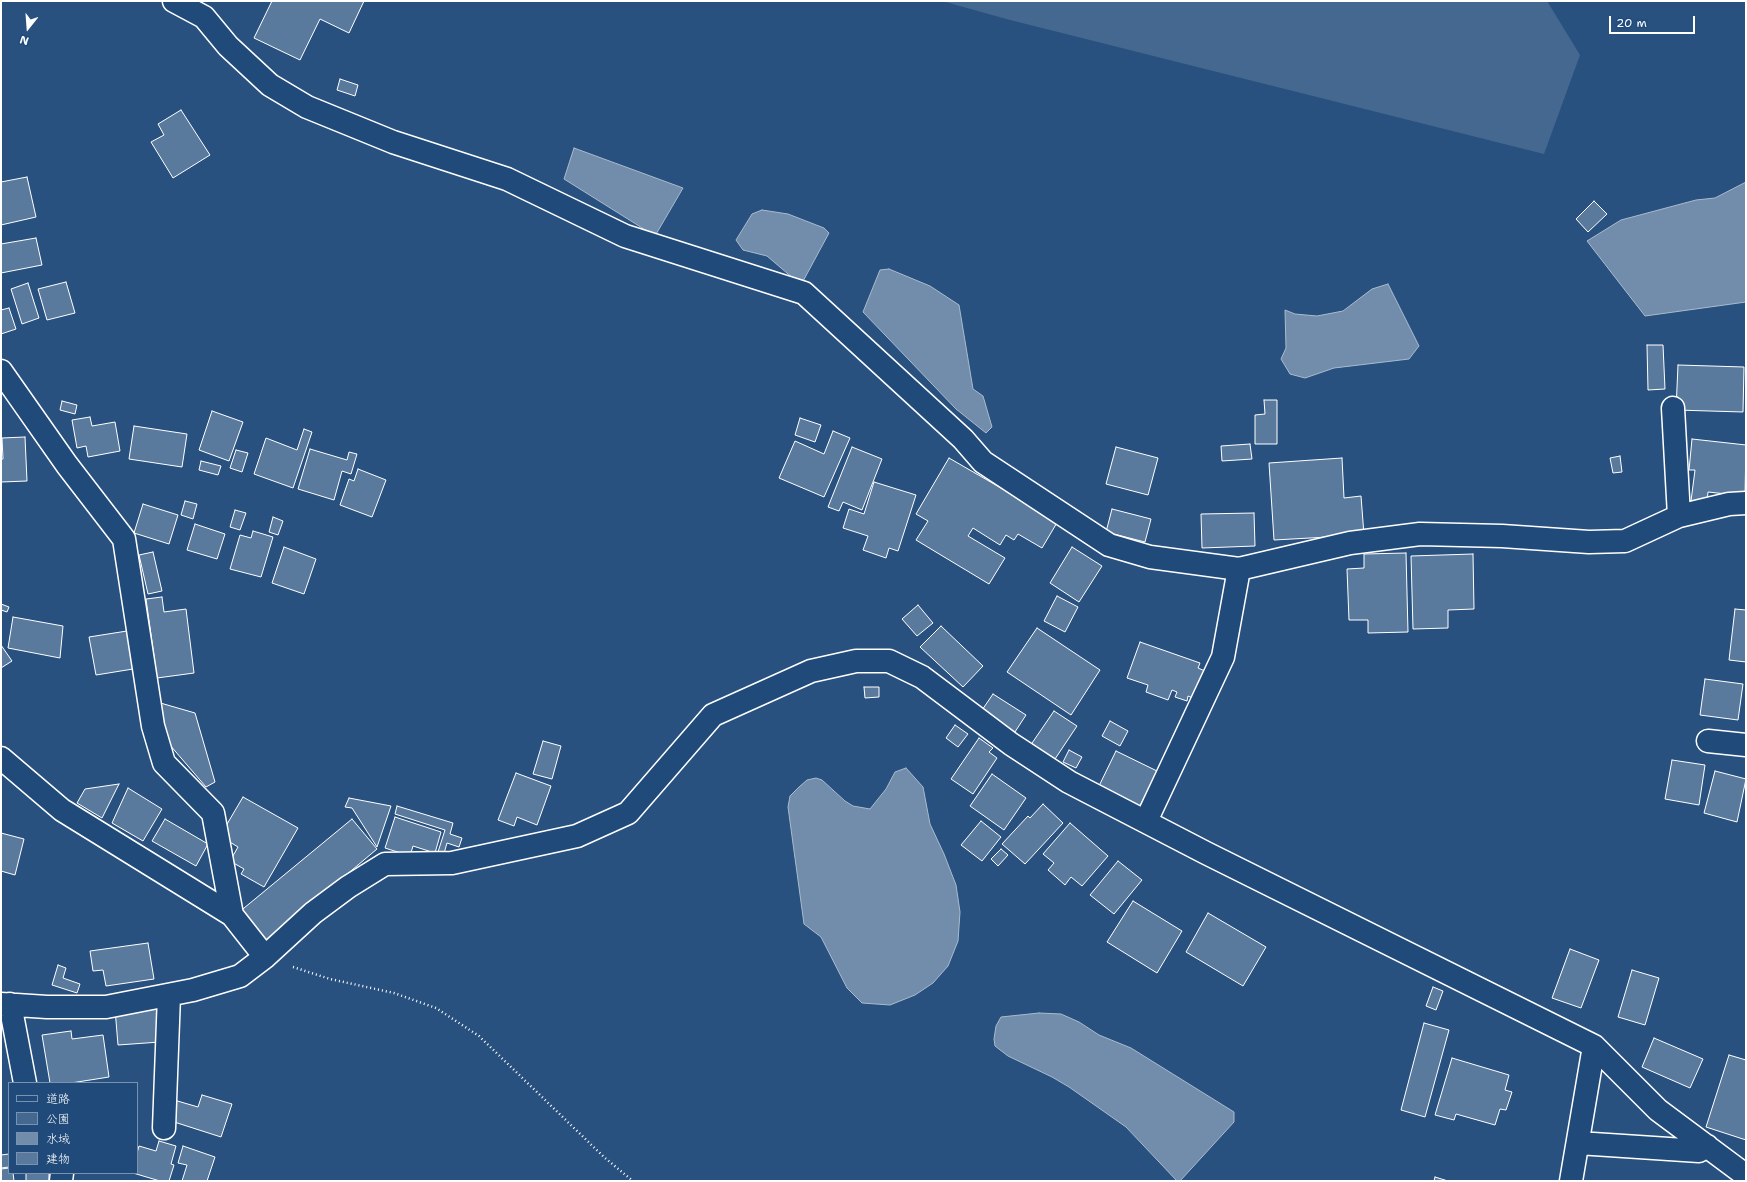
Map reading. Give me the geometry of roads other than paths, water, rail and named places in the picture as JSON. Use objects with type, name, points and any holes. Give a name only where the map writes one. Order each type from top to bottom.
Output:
[{"type":"street","points":[[174,1],[204,17],[228,46],[270,85],[307,108],[393,142],[506,179],[625,236],[804,293],[963,439],[983,462],[1109,545],[1150,557],[1239,569],[1350,543],[1420,534],[1502,536],[1589,542],[1625,541],[1679,516],[1728,504],[1746,503]]},
{"type":"street","points":[[1,371],[67,465],[124,539],[153,726],[164,763],[213,813],[232,915]]},
{"type":"street","points":[[1673,408],[1679,516]]},
{"type":"street","points":[[1146,822],[1223,657],[1239,569]]},
{"type":"street","points":[[25,1082],[6,1004],[47,1007],[106,1007],[193,990],[240,976],[266,957],[348,886],[385,864],[459,861],[577,836],[628,813],[713,715],[812,671],[856,661],[889,661],[922,677],[1011,744],[1069,782],[1247,874],[1594,1046],[1658,1110],[1740,1171],[1746,1173]]},
{"type":"street","points":[[1708,741],[1746,745]]},
{"type":"street","points":[[1,758],[62,810],[232,915],[266,957]]},
{"type":"street","points":[[164,1128],[169,995]]},
{"type":"street","points":[[1571,1181],[1594,1046]]},
{"type":"street","points":[[1578,1143],[1699,1151],[1707,1146]]},
{"type":"water","points":[[574,148],[683,188],[655,236],[564,179]]},
{"type":"water","points":[[1746,182],[1746,302],[1645,316],[1587,241],[1621,220],[1696,200],[1715,198]]},
{"type":"water","points":[[762,210],[788,214],[824,228],[829,233],[801,285],[767,256],[743,250],[736,240],[752,214]]},
{"type":"water","points":[[889,269],[930,286],[959,305],[973,389],[983,396],[992,427],[986,433],[956,409],[863,312],[880,270]]},
{"type":"water","points":[[1388,284],[1419,346],[1409,359],[1334,368],[1305,378],[1290,374],[1281,359],[1286,348],[1285,310],[1295,314],[1317,316],[1343,311],[1372,289]]},
{"type":"water","points":[[906,768],[923,787],[930,824],[956,885],[960,912],[958,941],[948,966],[933,983],[915,995],[890,1005],[862,1003],[847,988],[821,937],[804,924],[788,807],[790,796],[807,780],[816,778],[822,780],[845,801],[853,806],[870,809],[886,789],[895,772]]},
{"type":"water","points":[[1039,1013],[1061,1014],[1079,1022],[1099,1035],[1131,1048],[1234,1112],[1234,1122],[1180,1181],[1177,1181],[1126,1127],[1069,1087],[1052,1077],[1008,1056],[995,1046],[994,1039],[996,1026],[1001,1017]]}]
